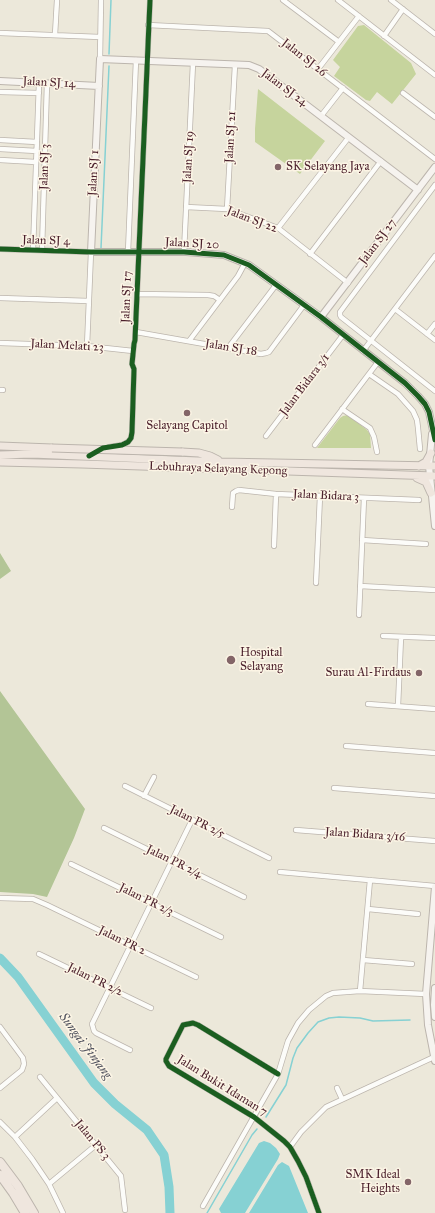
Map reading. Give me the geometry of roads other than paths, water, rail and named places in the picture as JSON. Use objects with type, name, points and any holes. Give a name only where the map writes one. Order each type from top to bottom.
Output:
[{"type":"highway","points":[[0,1162],[22,1191],[34,1213]]},
{"type":"highway","points":[[0,1175],[25,1213]]},
{"type":"main road","points":[[0,446],[199,453],[221,462]]},
{"type":"main road","points":[[419,466],[426,462],[431,453]]},
{"type":"main road","name":"Lebuhraya Selayang Kepong","points":[[0,455],[32,454],[221,462],[432,466]]},
{"type":"main road","name":"Lebuhraya Selayang Kepong","points":[[0,462],[432,476]]},
{"type":"main road","points":[[414,476],[426,482],[431,493]]},
{"type":"street","points":[[55,35],[57,0]]},
{"type":"street","name":"Jalan SJ 1","points":[[87,346],[100,59],[101,0]]},
{"type":"street","name":"Jalan SJ 17","points":[[89,456],[103,448],[122,445],[128,442],[131,438],[134,396],[134,369],[132,364],[136,332],[150,0]]},
{"type":"street","points":[[283,0],[339,42]]},
{"type":"street","points":[[338,0],[435,75]]},
{"type":"street","points":[[391,0],[435,34]]},
{"type":"street","points":[[384,36],[403,10]]},
{"type":"street","points":[[318,69],[359,16]]},
{"type":"street","name":"Jalan SJ 26","points":[[148,26],[268,31],[435,159]]},
{"type":"street","points":[[0,33],[100,37]]},
{"type":"street","name":"Jalan SJ 24","points":[[100,59],[249,65],[259,69],[418,190]]},
{"type":"street","points":[[128,252],[136,60]]},
{"type":"street","name":"Jalan SJ 19","points":[[184,252],[193,63]]},
{"type":"street","name":"Jalan SJ 21","points":[[227,208],[235,65]]},
{"type":"street","name":"Jalan SJ 14","points":[[0,81],[98,86]]},
{"type":"street","name":"Jalan SJ 3","points":[[33,250],[39,83]]},
{"type":"street","name":"Jalan SJ 3","points":[[42,250],[47,83]]},
{"type":"street","points":[[321,116],[343,88]]},
{"type":"street","points":[[0,92],[39,93]]},
{"type":"street","points":[[404,93],[435,117]]},
{"type":"street","points":[[278,228],[349,137]]},
{"type":"street","points":[[0,140],[37,142]]},
{"type":"street","points":[[0,149],[37,151]]},
{"type":"street","points":[[0,160],[36,162]]},
{"type":"street","points":[[310,254],[381,161]]},
{"type":"street","name":"Jalan SJ 27","points":[[321,317],[435,167]]},
{"type":"street","points":[[435,185],[340,312],[341,317],[435,391]]},
{"type":"street","name":"Jalan SJ 22","points":[[186,207],[227,208],[278,228],[348,283]]},
{"type":"street","name":"Jalan SJ 4","points":[[0,249],[91,252]]},
{"type":"street","name":"Jalan SJ 20","points":[[91,252],[184,252],[220,255],[249,265],[321,317],[405,383],[418,396],[429,412],[435,440]]},
{"type":"street","points":[[363,351],[435,256]]},
{"type":"street","points":[[189,341],[238,276],[245,263]]},
{"type":"street","points":[[228,348],[276,285]]},
{"type":"street","points":[[137,294],[208,295],[214,296],[220,300]]},
{"type":"street","points":[[0,298],[89,301]]},
{"type":"street","name":"Jalan SJ 18","points":[[136,332],[261,354],[270,352],[304,305]]},
{"type":"street","points":[[395,309],[435,340]]},
{"type":"street","points":[[427,334],[435,324]]},
{"type":"street","name":"Jalan Bidara 3/1","points":[[266,436],[343,335]]},
{"type":"street","name":"Jalan Melati 23","points":[[0,342],[87,346],[133,351]]},
{"type":"street","points":[[315,445],[378,362]]},
{"type":"street","points":[[369,374],[398,394],[413,412],[418,424],[420,449]]},
{"type":"street","points":[[342,409],[370,428],[374,437],[377,452]]},
{"type":"street","points":[[433,430],[431,453],[431,493],[435,526]]},
{"type":"street","name":"Jalan Bidara 3","points":[[232,506],[234,492],[239,490],[276,494],[419,500]]},
{"type":"street","points":[[274,546],[276,494]]},
{"type":"street","points":[[316,582],[320,496]]},
{"type":"street","points":[[359,615],[364,498]]},
{"type":"street","points":[[362,540],[426,544]]},
{"type":"street","points":[[360,586],[435,590]]},
{"type":"street","points":[[383,636],[435,638]]},
{"type":"street","points":[[398,706],[401,637]]},
{"type":"street","points":[[368,704],[435,709]]},
{"type":"street","points":[[346,746],[435,753]]},
{"type":"street","points":[[144,796],[154,776]]},
{"type":"street","name":"Jalan PR 2/5","points":[[125,786],[269,858]]},
{"type":"street","points":[[334,788],[435,796]]},
{"type":"street","points":[[130,1050],[96,1033],[92,1024],[192,820]]},
{"type":"street","name":"Jalan PR 2/4","points":[[104,828],[244,897]]},
{"type":"street","name":"Jalan Bidara 3/16","points":[[296,830],[435,841]]},
{"type":"street","name":"Jalan PR 2/3","points":[[71,864],[221,937]]},
{"type":"street","points":[[280,872],[435,886],[426,994],[427,1019],[434,1059],[326,1107],[301,1132],[290,1148]]},
{"type":"street","points":[[360,991],[370,880]]},
{"type":"street","name":"Jalan PR 2","points":[[0,898],[33,899],[196,977]]},
{"type":"street","points":[[368,909],[418,914]]},
{"type":"street","name":"Jalan PR 2/2","points":[[39,954],[151,1008]]},
{"type":"street","points":[[363,960],[412,964]]},
{"type":"street","points":[[435,988],[435,1017]]},
{"type":"street","points":[[203,1206],[278,1074],[288,1041],[298,1023],[309,1010],[326,996],[333,993],[360,991],[426,994]]},
{"type":"street","name":"Jalan Bukit Idaman 7","points":[[278,1074],[198,1025],[190,1023],[183,1025],[167,1056],[166,1061],[167,1064],[254,1117],[278,1135],[290,1148],[298,1161],[306,1177],[319,1213]]},
{"type":"street","points":[[0,1027],[24,1058],[22,1070],[0,1088]]},
{"type":"street","name":"Jalan PS 3","points":[[40,1078],[121,1176],[126,1210]]},
{"type":"street","points":[[337,1088],[342,1099]]},
{"type":"street","points":[[15,1137],[57,1098]]},
{"type":"street","points":[[0,1122],[15,1137],[49,1184],[63,1213]]},
{"type":"street","points":[[49,1184],[96,1145]]},
{"type":"water","points":[[264,1141],[270,1143],[276,1148],[280,1154],[278,1159],[245,1213],[221,1213],[219,1209],[259,1143]]},
{"type":"water","points":[[282,1162],[289,1166],[308,1213],[249,1213],[278,1165]]},
{"type":"waterway","points":[[109,54],[111,0]]},
{"type":"waterway","points":[[101,248],[109,66]]},
{"type":"waterway","name":"Sungai Jinjang","points":[[0,958],[18,977],[94,1083],[115,1104],[147,1130],[164,1155],[169,1187],[170,1213]]},
{"type":"waterway","points":[[266,1117],[286,1085],[297,1048],[318,1022],[329,1018],[339,1017],[360,1018],[373,1021],[410,1020]]},
{"type":"waterway","points":[[207,1213],[252,1135],[257,1129]]},
{"type":"place","name":"SK Selayang Jaya","points":[[278,167]]},
{"type":"place","name":"Selayang Capitol","points":[[187,413]]},
{"type":"place","name":"Hospital Selayang","points":[[231,660]]},
{"type":"place","name":"Surau Al-Firdaus","points":[[419,673]]},
{"type":"place","name":"SMK Ideal Heights","points":[[408,1182]]}]
